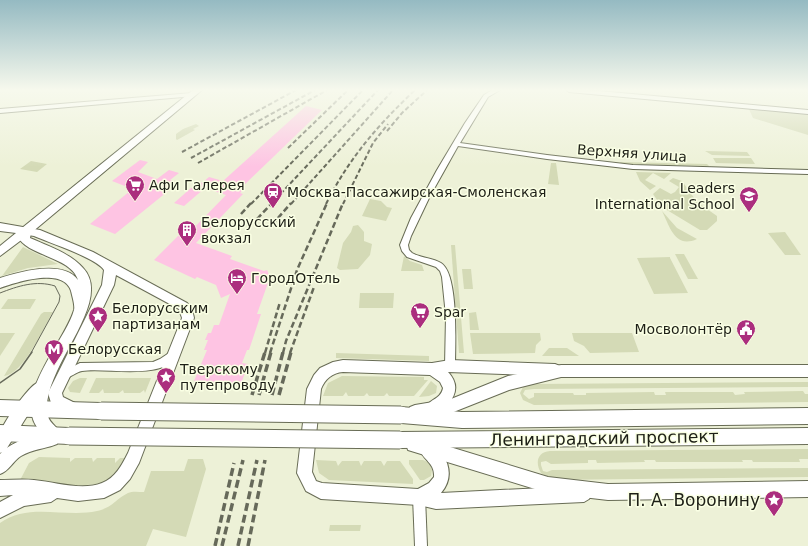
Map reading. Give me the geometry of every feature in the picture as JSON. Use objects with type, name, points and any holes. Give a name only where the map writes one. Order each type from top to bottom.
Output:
[{"type":"main road","points":[[61,435],[40,426],[28,409],[80,306],[86,290],[86,280],[82,274],[62,259],[26,241],[24,237],[26,231],[167,115]]},
{"type":"main road","points":[[1,283],[34,274],[49,273],[62,275],[72,280],[76,285],[80,296],[80,306]]},
{"type":"main road","points":[[401,415],[451,406],[508,383],[561,371],[808,371]]},
{"type":"main road","name":"Ленинградский проспект","points":[[0,408],[81,411],[401,415],[462,420],[808,416]]},
{"type":"main road","name":"Ленинградский проспект","points":[[2,438],[61,435],[408,442],[808,436]]},
{"type":"main road","points":[[408,442],[548,485],[608,492],[808,490]]},
{"type":"street","points":[[423,410],[445,401],[449,395],[450,366],[448,292],[446,275],[438,265],[417,259],[406,250],[404,242],[414,218],[474,115]]},
{"type":"street","name":"Верхняя улица","points":[[456,144],[547,158],[633,167],[808,172]]},
{"type":"street","points":[[0,227],[36,233],[103,262],[186,309],[188,318],[173,353],[134,458],[126,474],[117,483],[100,492],[60,493],[22,499],[0,510]]},
{"type":"street","points":[[0,252],[26,231]]},
{"type":"street","points":[[81,411],[66,407],[57,401],[55,393],[109,281],[109,270],[103,262]]},
{"type":"street","points":[[60,382],[68,373],[76,368],[153,366],[163,362],[173,353]]},
{"type":"street","points":[[561,371],[450,366],[432,369],[343,366],[327,370],[320,377],[314,389],[304,474],[314,488],[321,491],[419,497],[436,501],[535,498],[608,492]]},
{"type":"street","points":[[432,369],[443,376],[450,389]]},
{"type":"street","points":[[2,438],[28,409]]},
{"type":"street","points":[[0,467],[6,458],[20,448],[61,435]]},
{"type":"street","points":[[408,442],[436,457],[442,470],[442,477],[436,488],[419,497]]},
{"type":"street","points":[[0,488],[34,488],[60,493]]},
{"type":"street","points":[[419,497],[421,546]]},
{"type":"green space","points":[[752,115],[808,115],[808,135],[753,118]]},
{"type":"green space","points":[[196,124],[199,126],[193,129],[195,130],[177,140],[176,139],[176,134],[183,129]]},
{"type":"green space","points":[[705,151],[747,152],[750,156],[712,155]]},
{"type":"green space","points":[[713,158],[751,158],[755,164],[716,163]]},
{"type":"green space","points":[[31,161],[47,164],[37,172],[20,169]]},
{"type":"green space","points":[[620,162],[707,164],[709,166],[621,164]]},
{"type":"green space","points":[[551,163],[556,163],[559,185],[548,184]]},
{"type":"green space","points":[[636,172],[671,173],[664,179],[653,173],[645,180],[656,186],[650,190],[640,181]]},
{"type":"green space","points":[[673,178],[682,181],[697,202],[717,216],[717,221],[707,230],[700,230],[662,207],[653,194],[660,188],[671,194],[675,192],[679,187],[669,181]]},
{"type":"green space","points":[[370,199],[381,201],[387,207],[392,208],[386,221],[362,216]]},
{"type":"green space","points":[[662,211],[677,228],[697,239],[683,241],[678,239],[671,230]]},
{"type":"green space","points":[[358,225],[364,232],[364,241],[372,244],[370,255],[358,269],[340,270],[337,268],[343,243],[351,232],[353,226]]},
{"type":"green space","points":[[785,232],[801,255],[785,255],[768,233]]},
{"type":"green space","points":[[451,245],[455,245],[464,353],[459,353]]},
{"type":"green space","points":[[23,247],[58,264],[28,268],[2,276]]},
{"type":"green space","points":[[675,254],[684,254],[698,279],[688,279]]},
{"type":"green space","points":[[404,256],[410,261],[422,265],[424,271],[401,271]]},
{"type":"green space","points":[[670,257],[688,293],[654,294],[637,258]]},
{"type":"green space","points":[[462,269],[471,269],[473,289],[464,289]]},
{"type":"green space","points":[[360,293],[394,293],[393,308],[359,308]]},
{"type":"green space","points":[[8,299],[36,299],[30,309],[1,309]]},
{"type":"green space","points":[[44,312],[53,312],[39,339],[18,368],[11,374],[4,376],[41,314]]},
{"type":"green space","points":[[476,312],[479,330],[470,330],[469,313]]},
{"type":"green space","points":[[0,333],[15,333],[0,356]]},
{"type":"green space","points":[[470,333],[540,333],[541,340],[536,345],[535,353],[473,354]]},
{"type":"green space","points":[[572,333],[632,333],[639,352],[590,353],[584,346],[574,341]]},
{"type":"green space","points":[[549,348],[567,348],[579,356],[542,356]]},
{"type":"green space","points":[[336,353],[429,356],[429,361],[336,358]]},
{"type":"green space","points":[[342,376],[424,377],[424,380],[428,380],[414,396],[389,396],[387,393],[384,396],[369,396],[367,393],[364,396],[348,396],[346,392],[343,396],[323,396],[328,383]]},
{"type":"green space","points":[[80,378],[87,378],[80,393],[70,392],[68,388],[73,381]]},
{"type":"green space","points":[[96,378],[151,378],[145,393],[144,390],[140,393],[124,393],[123,390],[119,393],[104,393],[103,389],[99,393],[89,393]]},
{"type":"green space","points":[[431,381],[437,386],[436,393],[429,396],[419,397]]},
{"type":"green space","points":[[808,382],[808,387],[534,389],[525,390],[523,394],[529,399],[534,397],[534,393],[573,393],[574,395],[586,395],[586,393],[654,392],[655,395],[666,395],[665,392],[733,392],[735,395],[745,394],[744,392],[803,391],[805,394],[808,394],[808,402],[534,405],[523,400],[520,393],[523,387],[533,384]]},
{"type":"green space","points":[[808,449],[808,459],[799,459],[800,462],[753,462],[752,460],[742,460],[743,462],[656,462],[655,460],[644,460],[645,462],[597,463],[596,460],[588,460],[588,463],[551,464],[546,461],[541,462],[541,465],[543,471],[547,472],[552,470],[808,468],[808,477],[552,480],[541,473],[538,465],[538,459],[542,453],[550,451]]},
{"type":"green space","points":[[39,457],[70,458],[70,462],[75,458],[92,458],[93,462],[97,458],[115,458],[115,463],[120,458],[127,458],[115,475],[104,482],[97,484],[18,484],[29,463]]},
{"type":"green space","points":[[188,459],[203,459],[206,469],[186,537],[153,529],[146,546],[0,546],[0,523],[11,517],[22,513],[35,512],[85,513],[102,510],[128,493],[144,492],[151,471],[184,471]]},
{"type":"green space","points":[[316,460],[336,461],[338,466],[342,461],[359,461],[361,466],[364,461],[381,461],[384,466],[387,461],[400,461],[413,479],[413,484],[329,480],[319,473]]},
{"type":"green space","points":[[409,460],[423,460],[430,463],[432,470],[431,476],[424,480],[420,480],[409,464]]},
{"type":"green space","points":[[330,525],[361,525],[360,531],[329,531]]},
{"type":"building","name":"Белорусский вокзал","points":[[296,115],[316,115],[241,188],[244,189],[240,193],[243,194],[196,243],[232,256],[230,259],[264,271],[267,270],[271,279],[269,280],[257,314],[261,314],[249,350],[247,350],[242,363],[248,364],[241,384],[194,381],[207,350],[204,350],[208,340],[205,340],[208,333],[211,333],[214,325],[219,325],[230,294],[221,298],[216,285],[197,277],[195,279],[154,260],[179,235],[186,236],[226,195],[205,188],[184,206],[174,203],[191,188],[200,182],[202,183],[209,177],[223,181]]},
{"type":"building","name":"Афи Галерея","points":[[140,160],[148,162],[138,172],[157,179],[169,170],[179,173],[170,180],[178,183],[115,234],[90,224],[130,191],[127,190],[130,188],[112,181]]},
{"type":"tram line","points":[[0,293],[20,286],[34,284],[48,284],[55,286],[60,296],[59,302],[31,353]]},
{"type":"tram line","points":[[0,383],[20,369],[32,352]]},
{"type":"railway","points":[[182,152],[249,115]]},
{"type":"railway","points":[[191,158],[269,115]]},
{"type":"railway","points":[[198,163],[282,115]]},
{"type":"railway","points":[[288,148],[322,115]]},
{"type":"railway","points":[[251,204],[338,115]]},
{"type":"railway","points":[[271,204],[354,115]]},
{"type":"railway","points":[[291,204],[370,115]]},
{"type":"railway","points":[[326,204],[344,172],[365,143],[390,115]]},
{"type":"railway","points":[[387,131],[400,115]]},
{"type":"railway","points":[[343,204],[373,143],[388,124]]},
{"type":"railway","points":[[241,214],[251,203]]},
{"type":"railway","points":[[257,219],[272,203]]},
{"type":"railway","points":[[272,225],[291,203]]},
{"type":"railway","points":[[270,353],[297,270],[327,203]]},
{"type":"railway","points":[[283,353],[286,341],[343,203]]},
{"type":"railway","points":[[290,353],[314,287]]},
{"type":"railway","points":[[265,353],[280,302]]},
{"type":"railway","points":[[252,395],[265,352]]},
{"type":"railway","points":[[259,395],[271,352]]},
{"type":"railway","points":[[272,395],[283,352]]},
{"type":"railway","points":[[279,395],[291,352]]},
{"type":"railway","points":[[222,546],[243,460]]},
{"type":"railway","points":[[238,546],[257,460]]},
{"type":"railway","points":[[248,546],[265,460]]},
{"type":"railway","points":[[215,546],[234,463]]},
{"type":"place","name":"Афи Галерея","points":[[135,202]]},
{"type":"place","name":"Москва-Пассажирская-Смоленская","points":[[273,209]]},
{"type":"place","name":"Leaders International School","points":[[749,213]]},
{"type":"place","name":"Белорусский вокзал","points":[[187,247]]},
{"type":"place","name":"ГородОтель","points":[[237,295]]},
{"type":"place","name":"Spar","points":[[420,329]]},
{"type":"place","name":"Белорусским партизанам","points":[[98,333]]},
{"type":"place","name":"Мосволонтёр","points":[[746,346]]},
{"type":"place","name":"Белорусская","points":[[54,366]]},
{"type":"place","name":"Тверскому путепроводу","points":[[166,394]]},
{"type":"place","name":"П. А. Воронину","points":[[774,517]]}]
